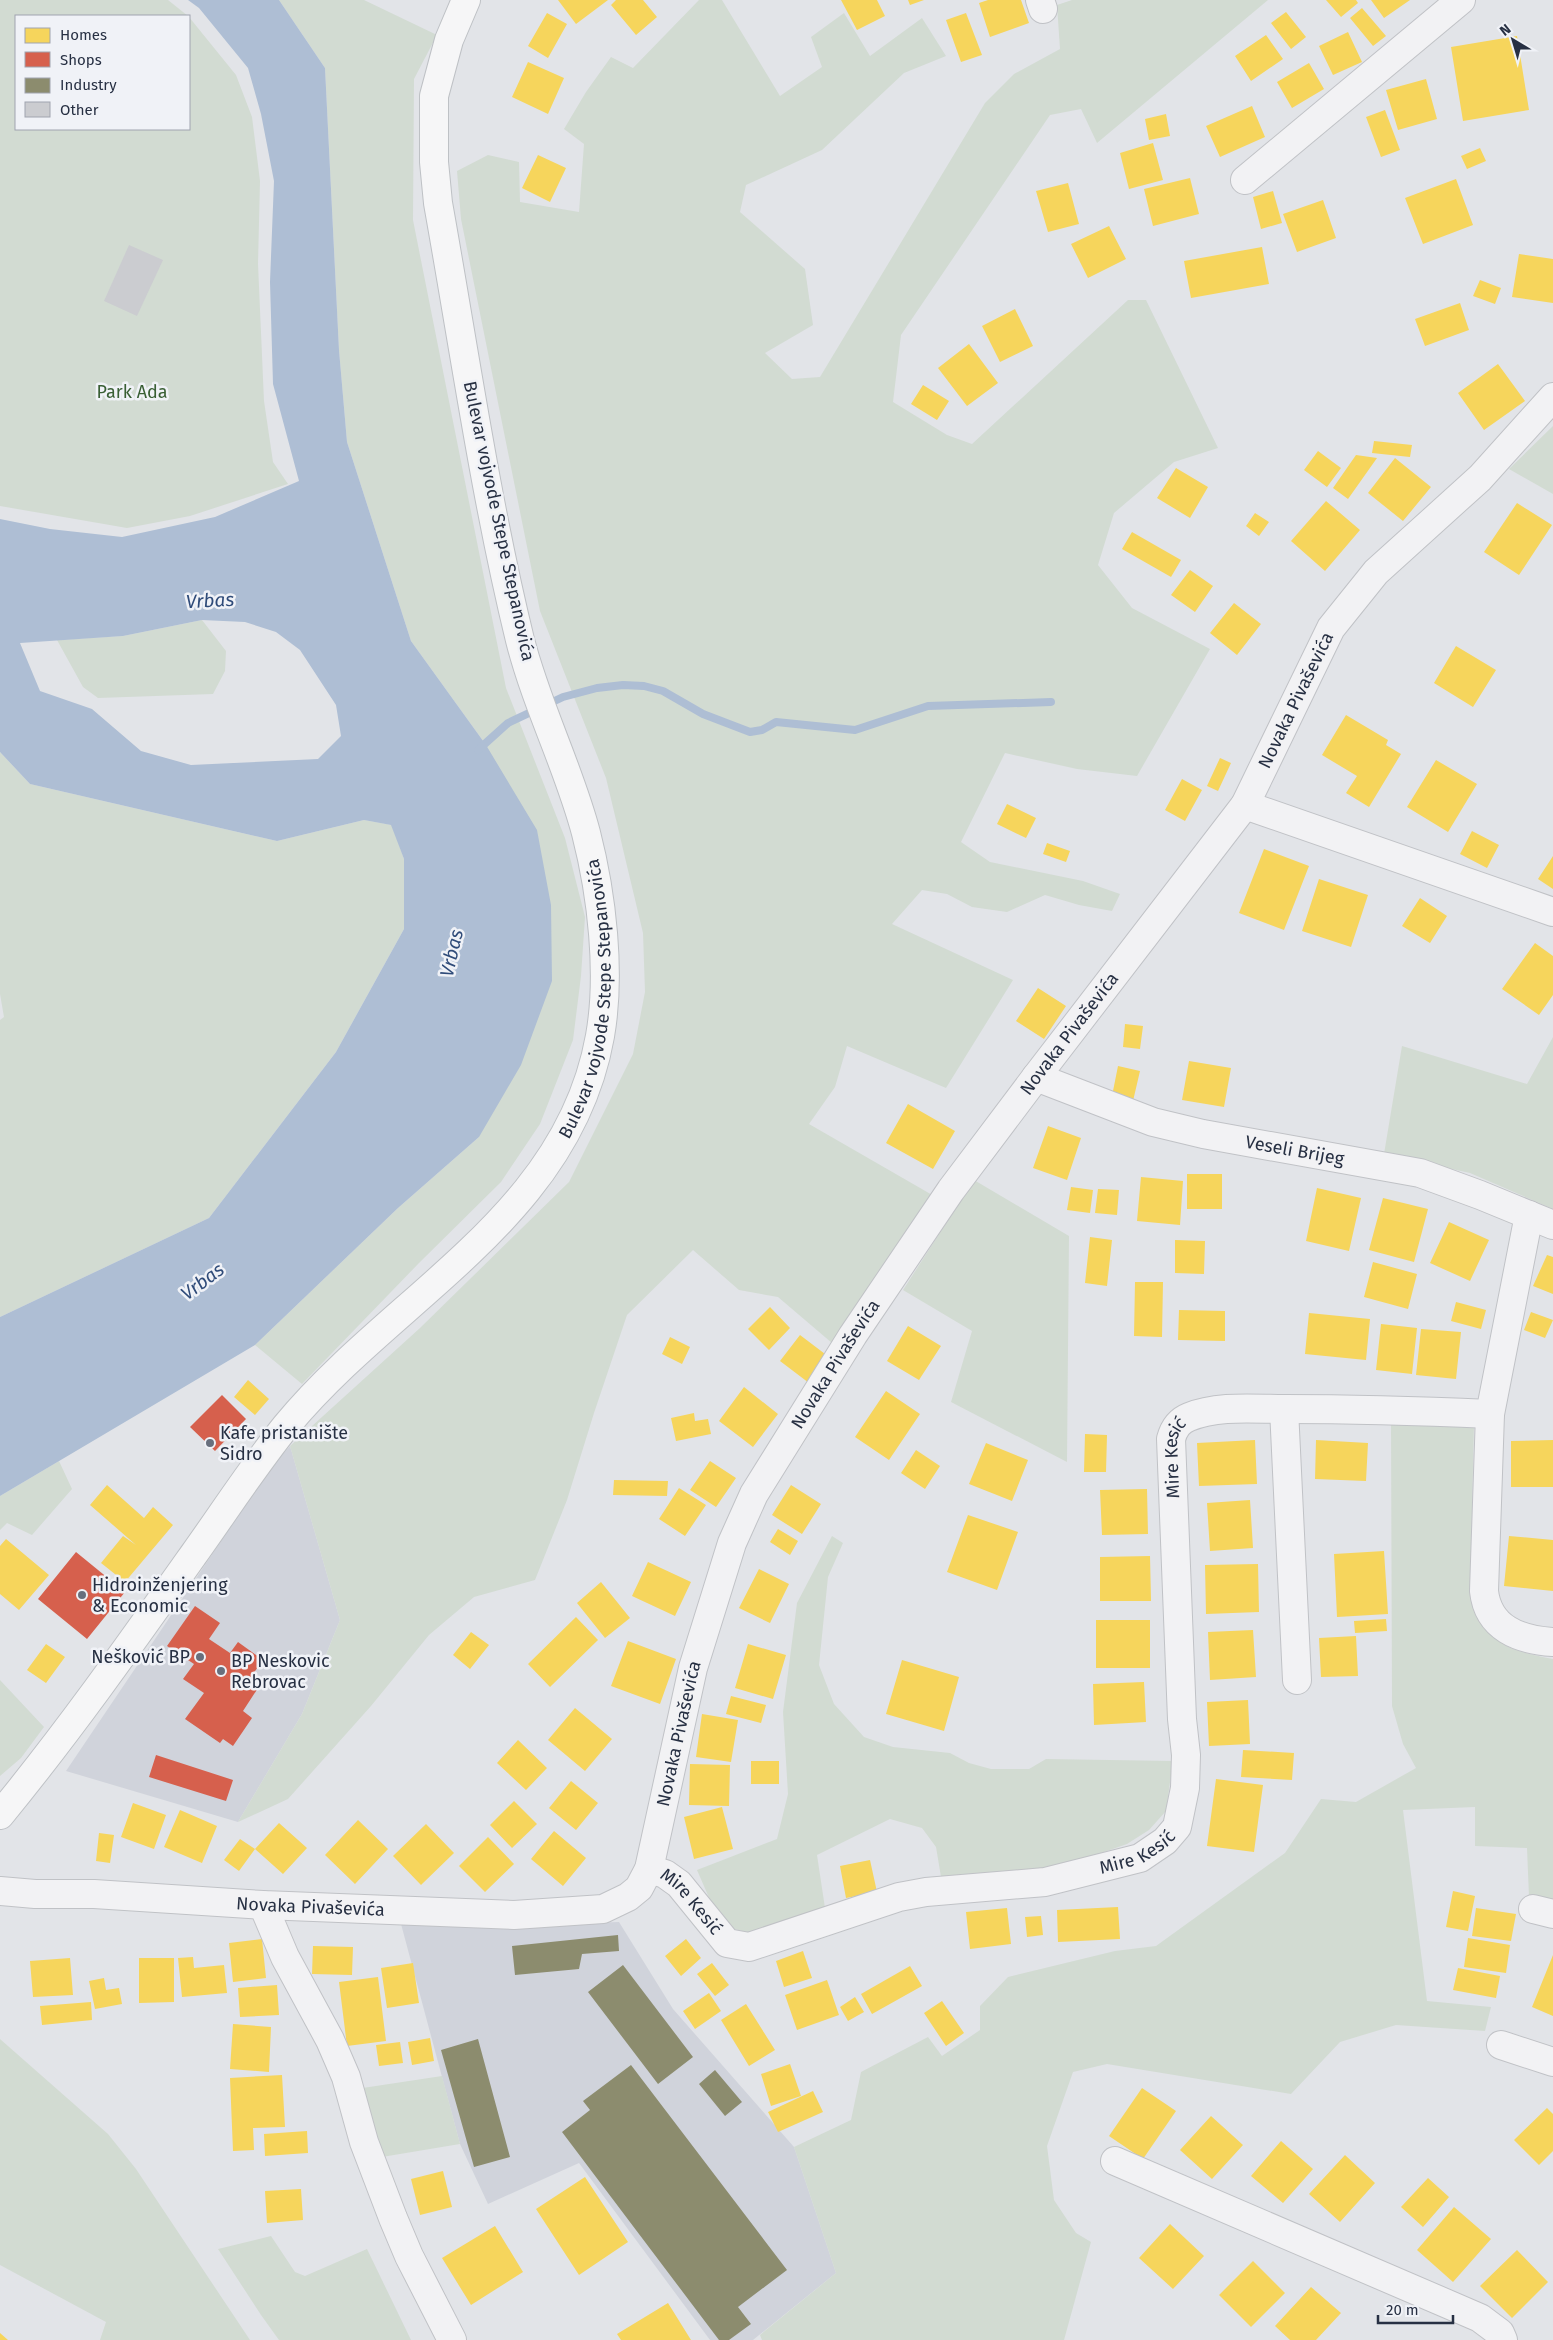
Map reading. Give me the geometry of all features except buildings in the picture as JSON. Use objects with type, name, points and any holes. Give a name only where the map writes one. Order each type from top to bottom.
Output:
[{"type":"main road","name":"Bulevar vojvode Stepe Stepanovića","points":[[0,1815],[61,1741],[286,1427],[332,1377],[464,1258],[506,1216],[545,1168],[571,1125],[591,1074],[600,1035],[603,1004],[602,931],[596,879],[586,833],[532,680],[514,610],[490,498],[438,203],[434,162],[434,96],[449,40],[466,0]]},
{"type":"street","points":[[1245,180],[1461,0]]},
{"type":"street","name":"Novaka Pivaševića","points":[[0,1891],[35,1894],[94,1894],[263,1905],[514,1915],[603,1909],[628,1897],[639,1888],[649,1869],[695,1660],[732,1543],[754,1494],[853,1335],[951,1190],[1245,805],[1331,628],[1344,610],[1376,572],[1480,478],[1553,397]]},
{"type":"street","points":[[1245,805],[1553,912]]},
{"type":"street","name":"Veseli Brijeg","points":[[1036,1077],[1153,1122],[1203,1134],[1420,1173],[1541,1220]]},
{"type":"street","points":[[1541,1220],[1490,1414],[1484,1591],[1486,1605],[1500,1626],[1526,1638],[1553,1642]]},
{"type":"street","name":"Mire Kesić","points":[[649,1869],[665,1874],[679,1884],[727,1943],[749,1947],[900,1897],[926,1892],[1045,1882],[1140,1858],[1159,1846],[1177,1826],[1185,1788],[1186,1756],[1182,1710],[1170,1439],[1180,1422],[1200,1414],[1237,1408],[1383,1409],[1490,1414]]},
{"type":"street","points":[[1284,1409],[1297,1680]]},
{"type":"street","points":[[263,1905],[285,1957],[330,2040],[346,2077],[364,2142],[396,2225],[409,2256],[452,2340]]},
{"type":"street","points":[[1501,2045],[1553,2062]]},
{"type":"street","points":[[1115,2161],[1480,2318],[1500,2333],[1503,2340]]},
{"type":"shaded area","points":[[290,1446],[340,1620],[302,1714],[238,1822],[66,1771],[271,1467]]},
{"type":"shaded area","points":[[619,1922],[673,2009],[794,2147],[836,2273],[753,2340],[710,2340],[579,2163],[488,2204],[460,2144],[401,1924],[468,1927]]},
{"type":"green space","name":"Park Ada","points":[[0,0],[168,0],[187,15],[15,15],[15,130],[190,130],[190,18],[236,75],[252,117],[260,181],[258,264],[264,401],[273,462],[288,484],[190,516],[127,528],[0,506]]},
{"type":"green space","points":[[279,0],[364,0],[437,35],[414,79],[413,220],[506,688],[565,838],[585,917],[581,976],[573,1040],[540,1124],[501,1182],[419,1263],[302,1384],[255,1345],[398,1208],[479,1137],[486,745],[411,641],[347,442],[339,350],[325,68]]},
{"type":"green space","points":[[699,0],[722,0],[780,96],[822,67],[811,37],[844,13],[870,56],[922,18],[946,56],[904,73],[822,150],[746,185],[740,212],[805,269],[813,325],[765,353],[792,379],[820,377],[985,103],[1014,74],[1060,49],[1057,5],[1072,0],[1268,0],[1097,143],[1081,109],[1050,115],[901,335],[893,402],[947,435],[972,444],[1128,300],[1146,300],[1218,448],[1174,462],[1114,513],[1098,565],[1132,608],[1210,649],[1137,776],[1077,769],[1005,753],[961,842],[990,862],[1083,881],[1120,894],[1112,911],[1079,905],[1045,895],[1007,912],[972,907],[947,894],[922,890],[892,924],[1013,980],[946,1088],[847,1046],[835,1087],[809,1124],[934,1196],[832,1343],[778,1297],[739,1290],[693,1250],[627,1315],[567,1500],[535,1580],[474,1597],[429,1635],[371,1706],[288,1799],[238,1822],[302,1714],[340,1620],[290,1446],[420,1328],[569,1182],[633,1054],[645,992],[643,933],[606,778],[540,611],[461,219],[457,171],[488,155],[519,162],[520,202],[579,212],[584,144],[564,129],[586,92],[611,57],[633,68]]},
{"type":"green space","points":[[1553,426],[1553,494],[1509,469]]},
{"type":"green space","points":[[202,620],[226,651],[225,671],[213,694],[98,698],[83,687],[57,640],[123,636]]},
{"type":"green space","points":[[0,752],[30,784],[277,841],[364,820],[392,825],[404,859],[404,929],[336,1052],[209,1218],[0,1317],[0,1020],[4,1017],[0,994]]},
{"type":"green space","points":[[1553,1037],[1553,1209],[1470,1173],[1384,1154],[1402,1046],[1527,1084]]},
{"type":"green space","points":[[974,1180],[1069,1236],[1067,1462],[951,1402],[972,1331],[903,1290]]},
{"type":"green space","points":[[1391,1421],[1474,1425],[1470,1596],[1484,1625],[1500,1642],[1522,1652],[1553,1659],[1553,1902],[1529,1897],[1527,1848],[1475,1846],[1475,1807],[1403,1810],[1427,2001],[1491,2007],[1485,2031],[1396,2025],[1340,2042],[1291,2094],[1107,2064],[1073,2072],[1047,2146],[1054,2200],[1076,2233],[1091,2242],[1064,2340],[762,2340],[760,2335],[836,2273],[794,2147],[851,2120],[861,2072],[928,2037],[942,2056],[980,2030],[980,2006],[1008,1977],[1115,1951],[1156,1946],[1285,1853],[1321,1799],[1356,1802],[1416,1768],[1403,1744],[1392,1706]]},
{"type":"green space","points":[[59,1461],[72,1489],[32,1535],[7,1523],[0,1530],[0,1496]]},
{"type":"green space","points":[[832,1536],[843,1543],[828,1577],[819,1665],[834,1704],[864,1737],[893,1747],[950,1753],[969,1763],[991,1769],[1029,1769],[1046,1759],[1173,1761],[1166,1811],[1149,1830],[1127,1844],[1058,1868],[941,1877],[936,1847],[922,1828],[890,1819],[817,1855],[825,1908],[750,1933],[731,1928],[717,1916],[697,1870],[777,1839],[788,1794],[783,1712],[797,1603]]},
{"type":"green space","points":[[0,1680],[44,1727],[21,1758],[0,1776]]},
{"type":"green space","points":[[0,2039],[108,2134],[136,2169],[250,2340],[100,2340],[106,2322],[0,2265]]},
{"type":"green space","points":[[442,2076],[460,2144],[376,2158],[356,2089]]},
{"type":"green space","points":[[271,2236],[295,2272],[305,2276],[367,2249],[411,2340],[279,2340],[218,2249]]},
{"type":"water","name":"Vrbas","points":[[188,0],[279,0],[325,68],[339,350],[347,442],[411,641],[486,745],[537,830],[551,905],[552,981],[521,1065],[479,1137],[398,1208],[255,1345],[0,1496],[0,1317],[209,1218],[336,1052],[404,929],[404,859],[391,825],[364,820],[277,841],[30,784],[0,752],[0,519],[50,529],[122,537],[215,517],[299,481],[273,384],[270,282],[274,181],[261,114],[248,68],[199,8]],"holes":[[[202,620],[245,622],[276,632],[300,650],[336,705],[341,736],[318,759],[191,765],[141,751],[92,709],[40,691],[20,643],[123,636]]]},
{"type":"waterway","points":[[478,750],[508,723],[563,697],[597,688],[623,685],[644,686],[663,691],[703,714],[750,732],[762,730],[776,722],[855,730],[928,706],[1051,702]]},
{"type":"place","name":"Kafe pristanište Sidro","points":[[210,1443]]},
{"type":"place","name":"Hidroinženjering & Economic","points":[[82,1595]]},
{"type":"place","name":"Nešković BP","points":[[200,1657]]},
{"type":"place","name":"BP Neskovic Rebrovac","points":[[221,1671]]}]
